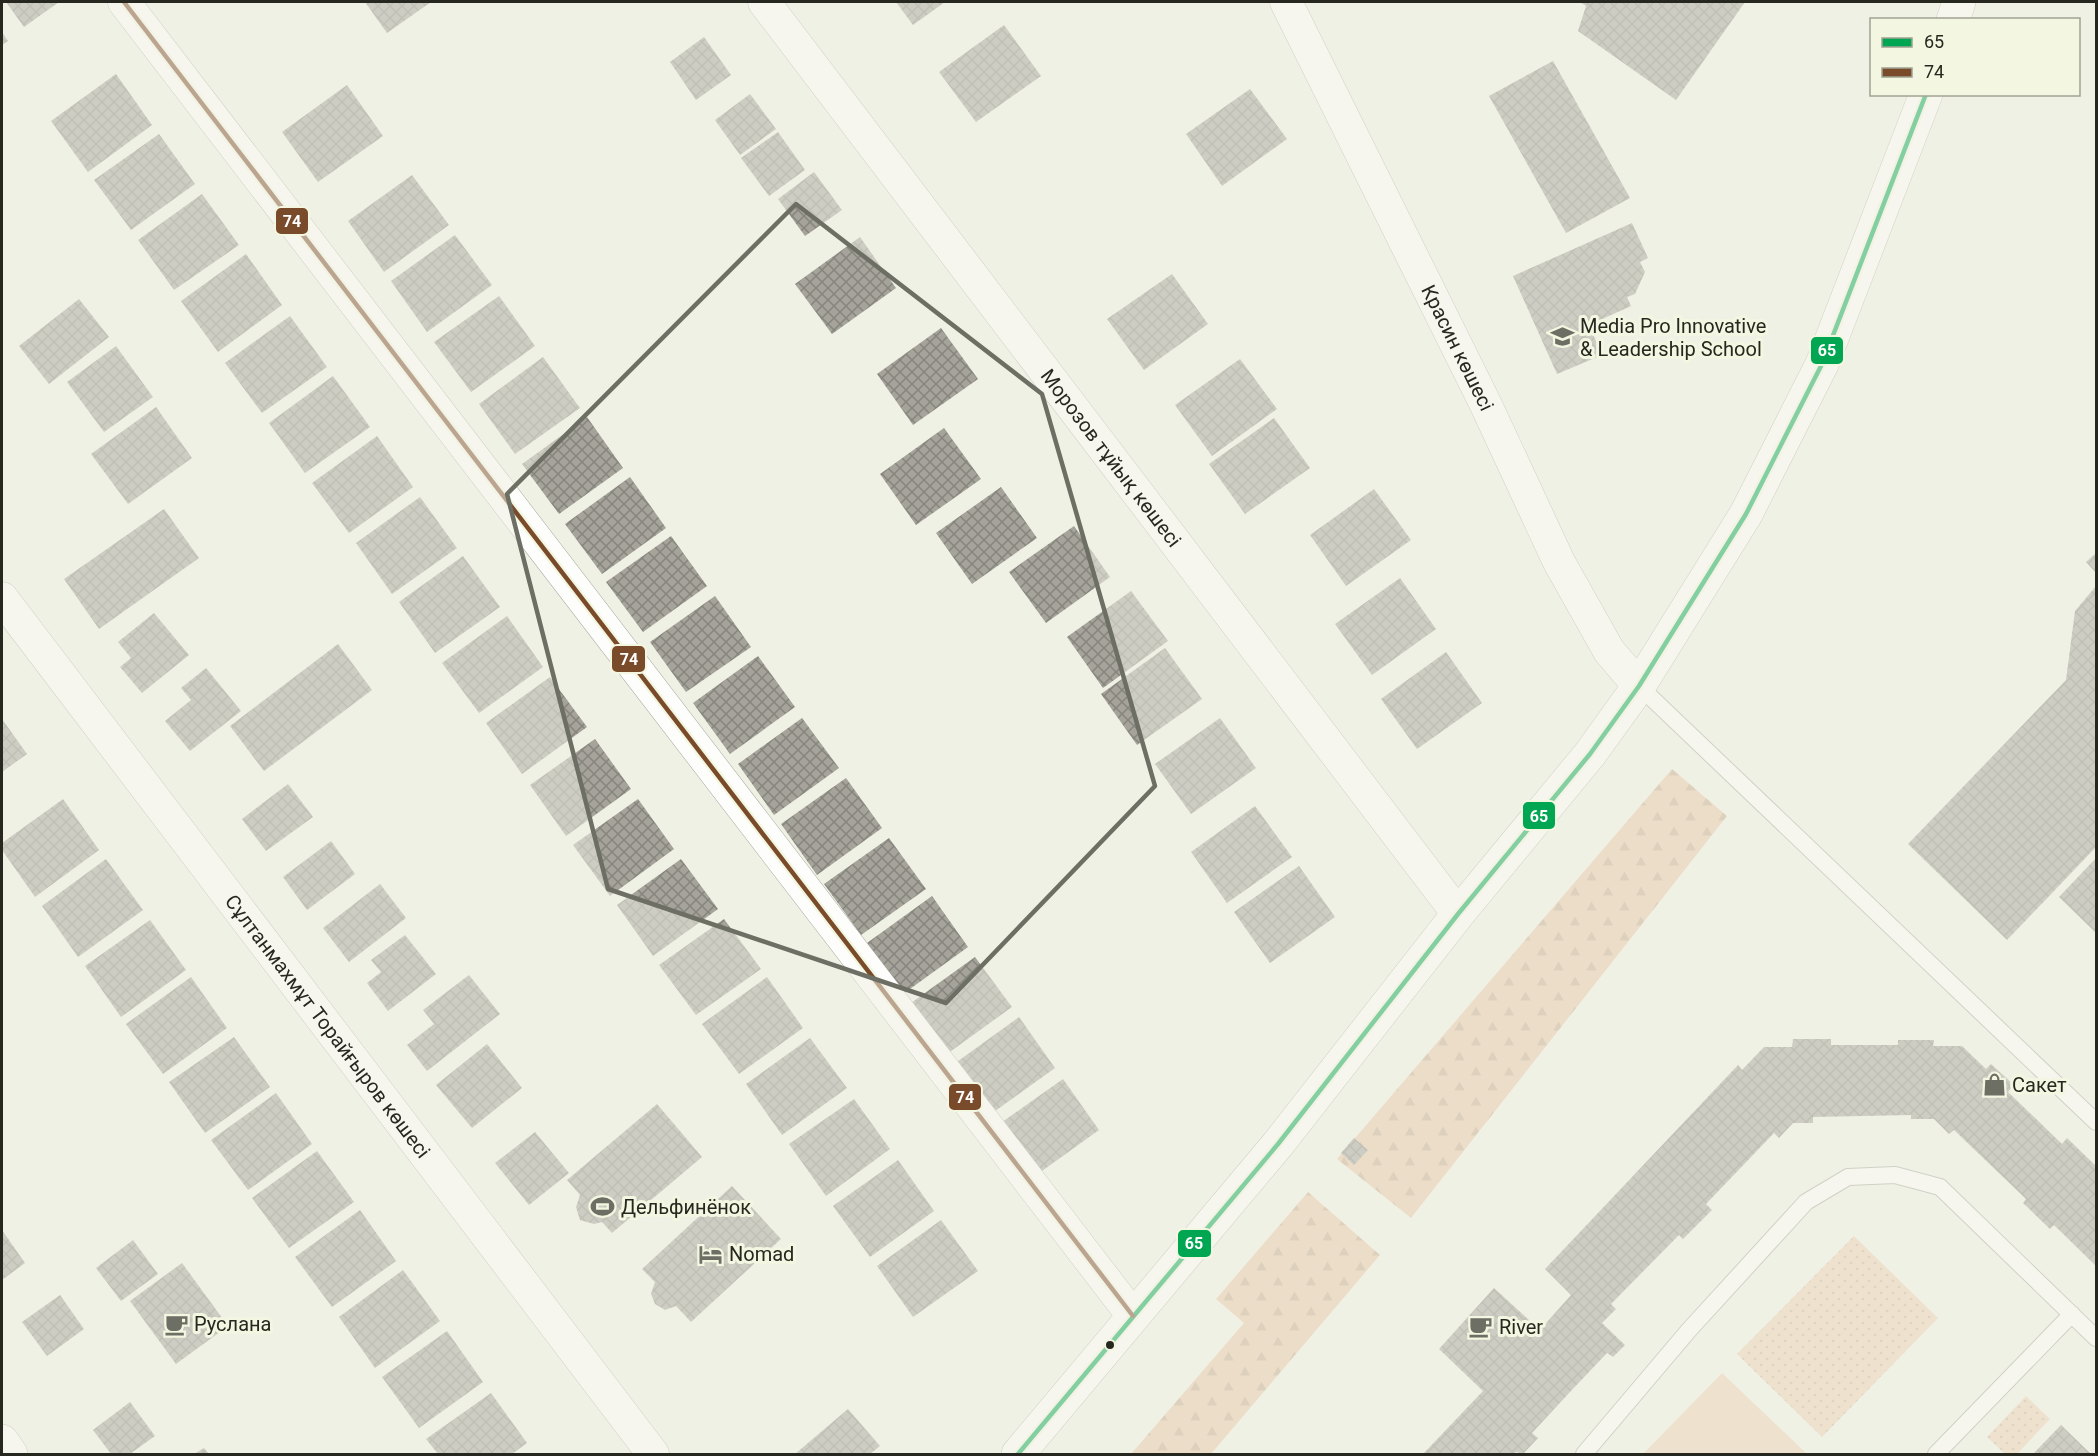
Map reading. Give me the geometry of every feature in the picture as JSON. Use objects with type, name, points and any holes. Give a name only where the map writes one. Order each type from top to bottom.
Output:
[{"type":"main road","points":[[1954,18],[1959,2]]},
{"type":"main road","points":[[1018,1455],[1278,1144],[1458,914],[1577,771],[1639,686],[1746,514],[1821,364],[1925,96]]},
{"type":"main road","points":[[2,1442],[11,1455]]},
{"type":"street","points":[[124,2],[1133,1316]]},
{"type":"street","name":"Морозов тұйық көшесі","points":[[764,2],[1458,914]]},
{"type":"street","name":"Красин көшесі","points":[[1286,2],[1486,405],[1559,562],[1609,651],[1639,686]]},
{"type":"street","name":"Сұлтанмахмұт Торайғыров көшесі","points":[[2,598],[653,1455]]},
{"type":"lane","points":[[1639,686],[2094,1114]]},
{"type":"lane","points":[[1584,1455],[1689,1330],[1806,1202],[1848,1177],[1895,1175],[1940,1187],[2097,1338]]},
{"type":"lane","points":[[1936,1455],[2072,1314]]},
{"type":"highlighted area","points":[[796,204],[1042,394],[1155,786],[946,1003],[608,889],[507,494]]},
{"type":"shaded area","points":[[1854,1236],[1938,1318],[1822,1437],[1737,1354]]},
{"type":"shaded area","points":[[1722,1373],[1807,1454],[1643,1454]]},
{"type":"shaded area","points":[[2026,1396],[2050,1419],[2017,1454],[2005,1454],[1987,1437]]},
{"type":"green space","points":[[1672,769],[1727,816],[1411,1218],[1337,1159]]},
{"type":"green space","points":[[1308,1192],[1380,1255],[1211,1454],[1131,1454],[1244,1323],[1216,1299]]},
{"type":"building","points":[[6,2],[59,2],[24,27]]},
{"type":"building","points":[[365,2],[431,2],[387,33]]},
{"type":"building","points":[[896,2],[945,2],[913,25]]},
{"type":"building","points":[[1580,2],[1745,2],[1676,100],[1578,31],[1586,6]]},
{"type":"building","points":[[1004,25],[1041,76],[976,122],[939,72]]},
{"type":"building","points":[[2,32],[8,41],[2,45]]},
{"type":"building","points":[[704,37],[731,75],[696,100],[670,62]]},
{"type":"building","points":[[1553,61],[1630,198],[1566,233],[1489,96]]},
{"type":"building","points":[[116,74],[152,125],[88,172],[51,121]]},
{"type":"building","points":[[347,85],[383,136],[318,182],[282,132]]},
{"type":"building","points":[[1250,89],[1287,139],[1222,186],[1186,134]]},
{"type":"building","points":[[750,94],[776,129],[740,155],[715,120]]},
{"type":"building","points":[[778,132],[805,170],[769,196],[741,158]]},
{"type":"building","points":[[159,134],[195,184],[131,230],[94,180]]},
{"type":"building","points":[[814,172],[842,210],[805,236],[778,199]]},
{"type":"building","points":[[412,175],[449,225],[384,272],[348,221]]},
{"type":"building","points":[[202,194],[239,245],[174,290],[138,240]]},
{"type":"building","points":[[1632,223],[1648,258],[1640,262],[1645,272],[1635,294],[1627,297],[1631,306],[1589,325],[1602,355],[1557,374],[1513,276]]},
{"type":"building","points":[[455,235],[492,285],[427,332],[391,281]]},
{"type":"building","points":[[860,237],[896,288],[832,334],[795,284]]},
{"type":"building","points":[[246,254],[282,305],[218,352],[181,301]]},
{"type":"building","points":[[1172,274],[1208,324],[1144,370],[1107,319]]},
{"type":"building","points":[[499,296],[535,346],[471,392],[434,342]]},
{"type":"building","points":[[79,299],[109,337],[49,384],[19,346]]},
{"type":"building","points":[[290,316],[327,367],[262,413],[225,363]]},
{"type":"building","points":[[941,328],[978,379],[913,425],[877,374]]},
{"type":"building","points":[[116,346],[153,397],[104,432],[67,382]]},
{"type":"building","points":[[543,357],[580,408],[515,454],[479,404]]},
{"type":"building","points":[[1240,359],[1277,409],[1212,456],[1175,405]]},
{"type":"building","points":[[333,376],[370,427],[305,473],[269,423]]},
{"type":"building","points":[[156,407],[192,458],[128,504],[91,454]]},
{"type":"building","points":[[587,417],[623,468],[559,514],[522,464]]},
{"type":"building","points":[[1274,418],[1310,468],[1245,514],[1209,464]]},
{"type":"building","points":[[944,428],[981,479],[916,525],[880,474]]},
{"type":"building","points":[[377,436],[413,487],[349,533],[312,483]]},
{"type":"building","points":[[630,477],[666,528],[602,574],[565,524]]},
{"type":"building","points":[[1001,487],[1037,538],[972,584],[936,533]]},
{"type":"building","points":[[1374,489],[1411,540],[1346,586],[1310,535]]},
{"type":"building","points":[[420,497],[457,548],[392,594],[356,543]]},
{"type":"building","points":[[164,509],[199,558],[99,629],[64,579]]},
{"type":"building","points":[[1074,526],[1110,577],[1046,623],[1009,572]]},
{"type":"building","points":[[671,536],[707,586],[643,632],[606,582]]},
{"type":"building","points":[[2096,553],[2096,573],[2086,562]]},
{"type":"building","points":[[463,556],[500,607],[435,653],[399,602]]},
{"type":"building","points":[[1400,578],[1436,629],[1372,675],[1335,624]]},
{"type":"building","points":[[2096,586],[2096,847],[2007,940],[1908,844],[2066,680],[2075,611]]},
{"type":"building","points":[[1131,591],[1168,641],[1103,688],[1067,637]]},
{"type":"building","points":[[715,596],[751,647],[686,692],[650,642]]},
{"type":"building","points":[[154,613],[189,655],[142,693],[120,667],[131,658],[118,642]]},
{"type":"building","points":[[507,616],[543,667],[479,713],[442,663]]},
{"type":"building","points":[[338,644],[372,690],[264,771],[230,726]]},
{"type":"building","points":[[1165,648],[1202,699],[1137,745],[1101,694]]},
{"type":"building","points":[[1446,652],[1482,703],[1417,749],[1381,699]]},
{"type":"building","points":[[758,656],[795,707],[730,754],[693,703]]},
{"type":"building","points":[[206,668],[241,711],[190,751],[165,721],[191,700],[181,688]]},
{"type":"building","points":[[550,677],[587,727],[522,774],[486,723]]},
{"type":"building","points":[[802,718],[839,768],[774,815],[738,764]]},
{"type":"building","points":[[1220,718],[1256,768],[1191,814],[1155,764]]},
{"type":"building","points":[[2,719],[27,754],[2,772]]},
{"type":"building","points":[[595,739],[631,789],[566,836],[530,785]]},
{"type":"building","points":[[846,778],[882,828],[817,875],[781,824]]},
{"type":"building","points":[[288,784],[313,817],[266,851],[242,819]]},
{"type":"building","points":[[63,799],[99,850],[35,897],[2,850],[2,843]]},
{"type":"building","points":[[638,799],[674,849],[610,896],[573,845]]},
{"type":"building","points":[[1255,806],[1292,857],[1227,903],[1191,852]]},
{"type":"building","points":[[889,838],[926,889],[861,935],[824,884]]},
{"type":"building","points":[[331,841],[355,874],[307,910],[283,877]]},
{"type":"building","points":[[2096,858],[2096,933],[2059,897]]},
{"type":"building","points":[[106,859],[143,910],[78,957],[42,906]]},
{"type":"building","points":[[681,859],[718,909],[653,956],[617,905]]},
{"type":"building","points":[[1299,866],[1335,917],[1270,963],[1234,912]]},
{"type":"building","points":[[380,884],[406,918],[349,962],[323,928]]},
{"type":"building","points":[[932,896],[968,947],[903,994],[867,943]]},
{"type":"building","points":[[724,919],[761,969],[696,1015],[659,965]]},
{"type":"building","points":[[150,920],[186,970],[121,1017],[85,966]]},
{"type":"building","points":[[405,935],[436,974],[388,1011],[367,983],[381,972],[371,960]]},
{"type":"building","points":[[975,957],[1012,1007],[947,1054],[911,1003]]},
{"type":"building","points":[[469,975],[500,1014],[427,1071],[407,1045],[434,1024],[423,1010]]},
{"type":"building","points":[[191,977],[227,1028],[163,1074],[126,1024]]},
{"type":"building","points":[[767,977],[803,1028],[739,1074],[702,1024]]},
{"type":"building","points":[[1019,1017],[1055,1068],[991,1114],[954,1064]]},
{"type":"building","points":[[234,1037],[270,1087],[205,1133],[169,1082]]},
{"type":"building","points":[[810,1038],[847,1088],[782,1135],[746,1084]]},
{"type":"building","points":[[1793,1039],[1831,1039],[1831,1045],[1898,1045],[1898,1040],[1934,1040],[1933,1046],[1962,1046],[1986,1069],[1991,1064],[2014,1085],[2008,1092],[2062,1144],[2067,1138],[2096,1166],[2096,1266],[2054,1225],[2050,1229],[2023,1203],[2026,1199],[1954,1130],[1949,1134],[1934,1119],[1911,1119],[1911,1115],[1813,1117],[1813,1123],[1793,1123],[1779,1138],[1774,1133],[1706,1204],[1712,1210],[1683,1239],[1679,1235],[1611,1304],[1616,1309],[1602,1323],[1625,1345],[1613,1357],[1607,1353],[1570,1392],[1532,1433],[1538,1438],[1523,1454],[1516,1452],[1514,1454],[1423,1454],[1483,1391],[1439,1349],[1494,1288],[1540,1330],[1571,1295],[1545,1269],[1738,1065],[1742,1070],[1764,1047],[1792,1047]]},
{"type":"building","points":[[487,1044],[522,1088],[472,1128],[436,1085]]},
{"type":"building","points":[[1063,1079],[1099,1130],[1035,1176],[998,1125]]},
{"type":"building","points":[[276,1093],[312,1144],[248,1190],[211,1140]]},
{"type":"building","points":[[854,1099],[890,1149],[826,1196],[789,1144]]},
{"type":"building","points":[[657,1104],[702,1157],[612,1233],[602,1222],[594,1224],[580,1220],[576,1207],[580,1195],[567,1180]]},
{"type":"building","points":[[535,1132],[569,1173],[529,1205],[495,1163]]},
{"type":"building","points":[[1354,1138],[1368,1150],[1354,1165],[1341,1153]]},
{"type":"building","points":[[317,1151],[354,1202],[289,1248],[252,1198]]},
{"type":"building","points":[[898,1160],[934,1211],[870,1257],[833,1206]]},
{"type":"building","name":"Nomad","points":[[732,1186],[781,1239],[691,1322],[676,1306],[665,1310],[655,1304],[651,1294],[655,1282],[642,1269]]},
{"type":"building","points":[[360,1210],[396,1261],[332,1307],[295,1257]]},
{"type":"building","points":[[941,1220],[978,1271],[913,1317],[877,1266]]},
{"type":"building","points":[[2,1230],[25,1263],[2,1280]]},
{"type":"building","points":[[133,1240],[158,1274],[121,1301],[96,1268]]},
{"type":"building","points":[[182,1263],[228,1326],[176,1364],[130,1301]]},
{"type":"building","points":[[403,1270],[440,1321],[375,1368],[339,1317]]},
{"type":"building","points":[[60,1295],[84,1329],[47,1356],[22,1322]]},
{"type":"building","points":[[447,1331],[483,1382],[419,1428],[382,1377]]},
{"type":"building","points":[[491,1393],[527,1443],[512,1454],[438,1454],[426,1439]]},
{"type":"building","points":[[130,1402],[155,1436],[130,1454],[111,1454],[93,1430]]},
{"type":"building","points":[[848,1409],[880,1446],[870,1454],[795,1454]]},
{"type":"building","points":[[2061,1425],[2089,1452],[2092,1454],[2033,1454]]},
{"type":"building","points":[[204,1448],[209,1454],[194,1454]]},
{"type":"transit line","name":"74","points":[[124,2],[1133,1316]]},
{"type":"transit line","name":"65","points":[[1018,1454],[1278,1144],[1458,914],[1590,754],[1639,686],[1746,514],[1822,364],[1925,96]]},
{"type":"place","name":"Media Pro Innovative & Leadership School","points":[[1562,337]]},
{"type":"place","name":"Сакет","points":[[1994,1085]]},
{"type":"place","name":"Дельфинёнок","points":[[603,1207]]},
{"type":"place","name":"Nomad","points":[[711,1254]]},
{"type":"place","name":"Руслана","points":[[176,1324]]},
{"type":"place","name":"River","points":[[1481,1327]]}]
